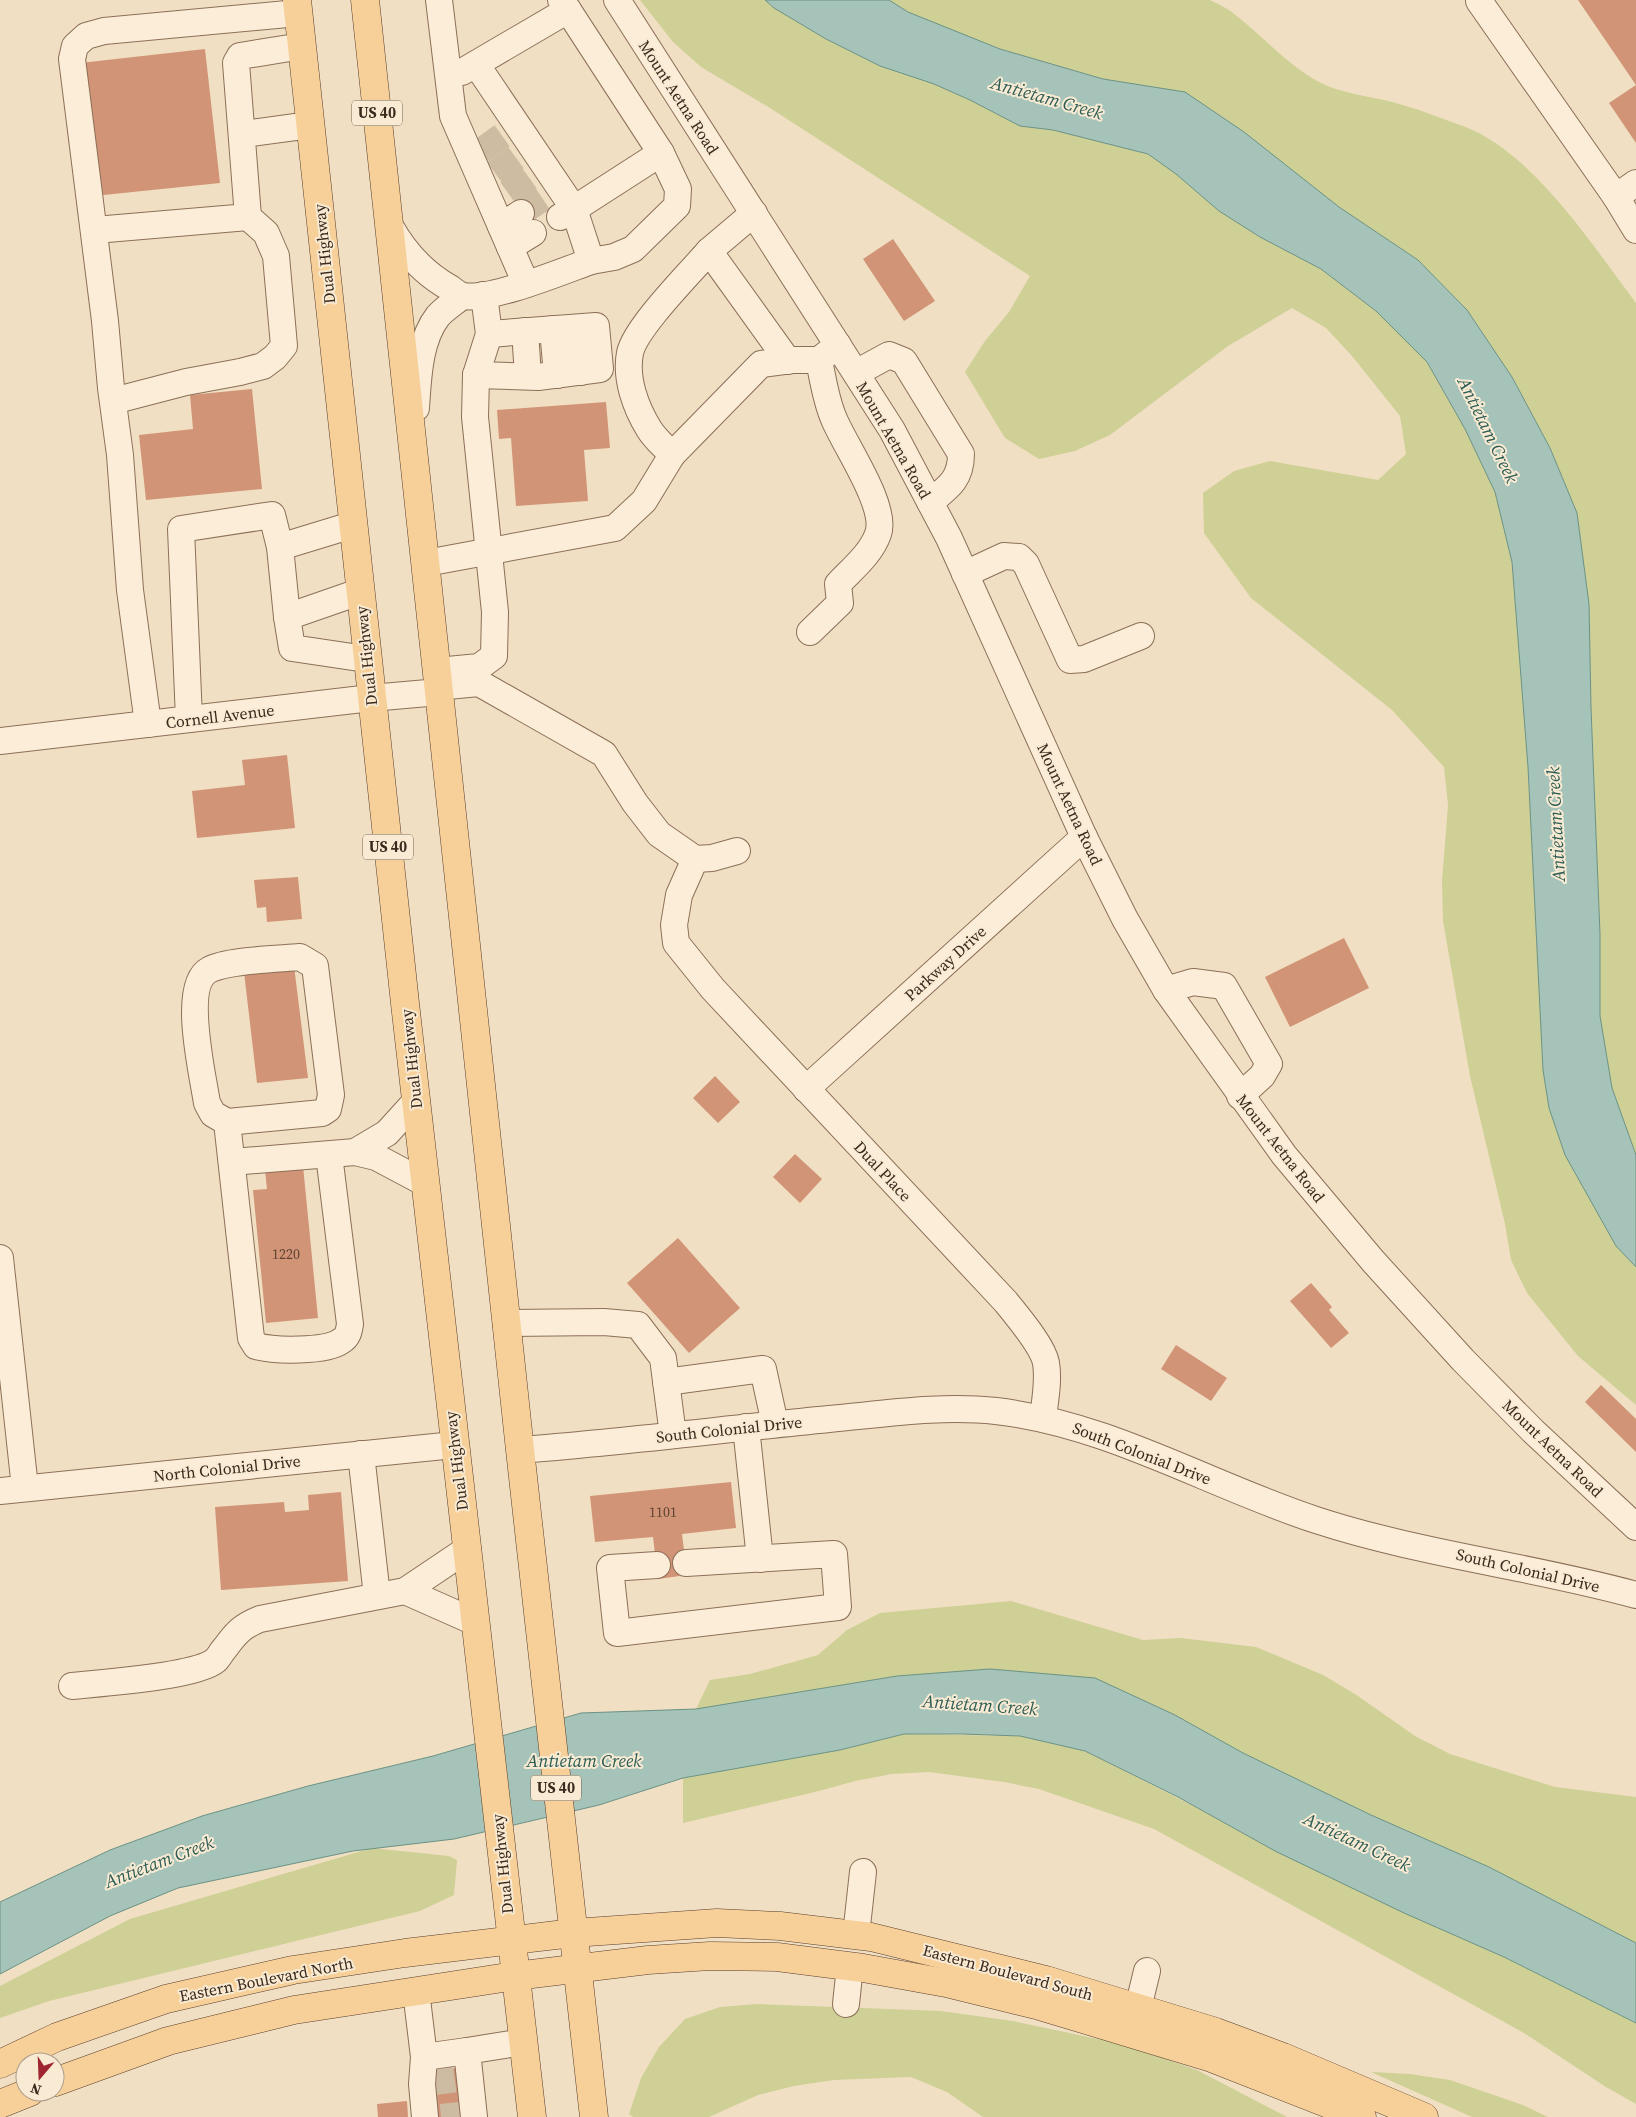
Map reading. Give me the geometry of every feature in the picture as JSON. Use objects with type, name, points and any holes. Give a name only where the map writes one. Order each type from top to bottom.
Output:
[{"type":"main road","name":"US 40","points":[[365,0],[567,1889],[594,2117]]},
{"type":"main road","name":"Dual Highway","points":[[298,6],[366,659],[454,1445],[484,1693],[510,1940],[532,2117]]},
{"type":"main road","name":"Eastern Boulevard South","points":[[573,1933],[717,1923],[780,1926],[856,1935],[898,1943],[1037,1978],[1216,2032],[1275,2054],[1424,2117]]},
{"type":"main road","name":"Eastern Boulevard North","points":[[0,2064],[57,2038],[166,1999],[293,1970],[573,1933]]},
{"type":"main road","name":"Eastern Boulevard South","points":[[577,1969],[648,1960],[710,1956],[777,1957],[850,1966],[946,1983],[1040,2006],[1131,2042],[1209,2057],[1362,2117]]},
{"type":"main road","points":[[65,2078],[168,2041],[294,2010],[515,1976],[577,1969]]},
{"type":"main road","points":[[1131,2042],[1138,2008]]},
{"type":"main road","points":[[0,2104],[15,2098]]},
{"type":"street","name":"Mount Aetna Road","points":[[617,0],[754,214],[829,353],[856,373],[892,430],[965,574],[1084,837],[1126,919],[1166,990],[1284,1155],[1360,1246],[1463,1360],[1533,1431],[1636,1526]]},
{"type":"street","points":[[441,1],[453,116],[505,209],[526,284]]},
{"type":"street","points":[[1479,1],[1626,190],[1636,230]]},
{"type":"street","points":[[413,438],[418,374],[424,344],[438,316],[473,295],[526,284],[591,261],[614,257],[633,249],[676,206],[678,189],[661,153],[565,5],[476,64],[448,80]]},
{"type":"street","points":[[148,724],[130,590],[120,455],[72,59],[75,46],[79,40],[104,31],[298,6]]},
{"type":"street","points":[[113,401],[186,382],[263,366],[275,357],[284,346],[276,256],[266,233],[248,217],[236,63],[238,58],[302,46]]},
{"type":"street","points":[[476,64],[591,261]]},
{"type":"street","points":[[243,134],[310,125]]},
{"type":"street","points":[[539,171],[661,153]]},
{"type":"street","points":[[672,455],[650,430],[632,392],[630,353],[639,332],[709,251],[754,214]]},
{"type":"street","points":[[94,230],[248,217]]},
{"type":"street","points":[[390,226],[412,260],[436,280],[473,295],[489,334],[476,375],[475,417],[495,612],[494,656],[479,667],[438,683]]},
{"type":"street","points":[[709,251],[788,361]]},
{"type":"street","points":[[476,375],[528,376],[600,369],[596,326],[489,334]]},
{"type":"street","points":[[564,329],[569,373]]},
{"type":"street","points":[[525,331],[528,376]]},
{"type":"street","points":[[426,563],[615,528],[644,501],[672,455],[761,364],[829,353],[826,397],[833,419],[874,496],[879,532],[872,549],[838,584],[840,602],[810,632]]},
{"type":"street","points":[[856,373],[889,355],[904,361],[961,454],[961,466],[956,478],[948,488],[930,502]]},
{"type":"street","points":[[189,719],[181,529],[272,515],[280,547],[286,617],[292,648],[366,659]]},
{"type":"street","points":[[280,547],[352,525]]},
{"type":"street","points":[[965,574],[1004,556],[1019,557],[1026,564],[1070,660],[1084,659],[1141,636]]},
{"type":"street","points":[[286,617],[359,592]]},
{"type":"street","points":[[438,683],[479,683],[604,754],[635,804],[660,834],[695,859],[712,858],[737,851]]},
{"type":"street","name":"Cornell Avenue","points":[[0,741],[371,698],[438,683]]},
{"type":"street","name":"Parkway Drive","points":[[806,1089],[1084,837]]},
{"type":"street","name":"Dual Place","points":[[695,859],[679,895],[674,925],[676,943],[713,989],[1006,1302],[1034,1339],[1046,1362],[1047,1386],[1043,1418]]},
{"type":"street","points":[[300,957],[315,966],[331,1095],[328,1109],[322,1113],[227,1122],[213,1114],[207,1103],[194,1009],[200,980],[211,969],[236,963],[300,957]]},
{"type":"street","points":[[1166,990],[1193,982],[1224,986],[1269,1064],[1262,1076],[1240,1096]]},
{"type":"street","points":[[342,1154],[387,1133],[416,1101]]},
{"type":"street","points":[[227,1122],[251,1338],[256,1346],[268,1350],[331,1346],[341,1342],[349,1332],[342,1154]]},
{"type":"street","points":[[232,1162],[342,1154],[381,1159],[425,1183]]},
{"type":"street","points":[[0,1258],[13,1490]]},
{"type":"street","points":[[506,1323],[604,1322],[638,1325],[662,1358],[673,1435]]},
{"type":"street","points":[[666,1382],[763,1370],[775,1424]]},
{"type":"street","name":"South Colonial Drive","points":[[520,1450],[943,1409],[992,1411],[1043,1418],[1082,1428],[1266,1503],[1320,1521],[1379,1537],[1634,1592]]},
{"type":"street","points":[[746,1427],[760,1559]]},
{"type":"street","name":"North Colonial Drive","points":[[13,1490],[454,1445]]},
{"type":"street","points":[[360,1454],[377,1596]]},
{"type":"street","points":[[72,1686],[137,1680],[195,1668],[216,1660],[235,1634],[246,1624],[253,1621],[405,1591],[466,1550]]},
{"type":"street","points":[[656,1565],[610,1568],[617,1632],[838,1607],[834,1554],[686,1563]]},
{"type":"street","points":[[405,1591],[475,1622]]},
{"type":"street","points":[[856,1935],[863,1872]]},
{"type":"street","points":[[846,2004],[850,1966]]},
{"type":"street","points":[[1138,2008],[1147,1971]]},
{"type":"street","points":[[416,1991],[426,2083],[425,2117]]},
{"type":"street","points":[[424,2057],[523,2042]]},
{"type":"street","points":[[467,2051],[463,2078],[470,2115]]},
{"type":"green space","points":[[640,0],[765,0],[774,8],[826,39],[880,66],[934,84],[1020,126],[1053,130],[1148,154],[1176,174],[1219,211],[1260,237],[1321,269],[1376,311],[1427,362],[1465,429],[1495,492],[1512,562],[1528,767],[1543,1070],[1549,1108],[1592,1202],[1616,1246],[1636,1267],[1636,1405],[1578,1356],[1527,1293],[1511,1260],[1505,1224],[1470,1076],[1443,921],[1442,881],[1448,805],[1444,767],[1392,710],[1251,598],[1204,533],[1203,493],[1234,471],[1270,461],[1378,480],[1406,454],[1400,416],[1352,356],[1326,328],[1292,308],[1228,346],[1110,435],[1075,451],[1039,459],[1005,438],[965,372],[985,341],[1009,312],[1030,276],[770,108],[701,67],[673,42]]},
{"type":"green space","points":[[889,0],[1210,0],[1231,11],[1296,67],[1319,82],[1345,92],[1419,110],[1463,126],[1489,139],[1513,156],[1559,202],[1636,303],[1636,1155],[1612,1088],[1600,1016],[1600,934],[1589,604],[1577,513],[1550,448],[1512,377],[1467,310],[1418,260],[1339,207],[1185,92],[1103,79],[999,49],[908,12]]},
{"type":"green space","points":[[1011,1601],[1143,1640],[1181,1638],[1256,1647],[1323,1675],[1355,1694],[1415,1736],[1450,1754],[1555,1787],[1636,1797],[1636,1943],[1489,1867],[1371,1815],[1243,1753],[1175,1715],[1095,1678],[897,1676],[696,1709],[710,1680],[750,1674],[818,1655],[847,1630],[880,1613]]},
{"type":"green space","points":[[904,1734],[1020,1736],[1085,1751],[1404,1913],[1504,1957],[1636,2023],[1636,2104],[1606,2087],[1524,2033],[1154,1829],[1039,1789],[1004,1782],[929,1772],[892,1774],[855,1781],[683,1823],[683,1778],[840,1750]]},
{"type":"green space","points":[[372,1848],[449,1856],[457,1860],[454,1895],[420,1911],[49,2001],[0,2018],[0,1986],[130,1919]]},
{"type":"green space","points":[[757,2004],[941,2011],[1013,2021],[1126,2045],[1197,2070],[1287,2117],[983,2117],[947,2092],[911,2077],[834,2080],[794,2086],[758,2095],[709,2117],[633,2117],[629,2114],[641,2078],[659,2047],[685,2019],[720,2007]]},
{"type":"green space","points":[[1371,2072],[1410,2074],[1450,2080],[1523,2105],[1548,2117],[1472,2117]]},
{"type":"water","name":"Antietam Creek","points":[[765,0],[889,0],[908,12],[1000,49],[1103,79],[1185,92],[1244,132],[1339,207],[1418,260],[1467,310],[1512,377],[1550,448],[1577,513],[1589,604],[1600,934],[1600,1016],[1612,1088],[1636,1155],[1636,1267],[1616,1246],[1565,1155],[1549,1108],[1543,1070],[1528,767],[1512,562],[1495,492],[1465,429],[1427,362],[1376,311],[1321,269],[1260,237],[1219,211],[1176,174],[1148,154],[1053,130],[1020,126],[934,84],[880,66],[826,39],[774,8]]},
{"type":"water","name":"Antietam Creek","points":[[990,1669],[1095,1678],[1175,1715],[1243,1753],[1371,1815],[1489,1867],[1636,1943],[1636,2023],[1504,1957],[1404,1913],[1275,1851],[1178,1797],[1085,1751],[1020,1736],[962,1734],[904,1734],[840,1750],[683,1778],[599,1805],[454,1839],[353,1851],[178,1888],[110,1916],[0,1974],[0,1902],[110,1850],[202,1816],[308,1786],[433,1756],[581,1713],[696,1709],[897,1676]]},
{"type":"building","points":[[1578,0],[1636,0],[1636,85]]},
{"type":"building","points":[[205,49],[220,183],[94,196],[80,63]]},
{"type":"building","points":[[1636,85],[1636,143],[1609,103]]},
{"type":"building","points":[[893,239],[935,301],[904,321],[863,259]]},
{"type":"building","points":[[252,389],[262,489],[146,500],[139,435],[193,429],[190,395]]},
{"type":"building","points":[[606,402],[610,448],[584,450],[588,501],[516,506],[511,438],[499,439],[497,410]]},
{"type":"building","points":[[287,755],[295,828],[197,838],[192,791],[245,785],[242,760]]},
{"type":"building","points":[[298,877],[302,919],[267,922],[266,907],[257,908],[254,880]]},
{"type":"building","points":[[1344,938],[1369,988],[1290,1027],[1265,977]]},
{"type":"building","points":[[294,966],[308,1078],[257,1083],[244,972]]},
{"type":"building","points":[[715,1076],[740,1102],[718,1123],[693,1098]]},
{"type":"building","points":[[795,1154],[822,1179],[800,1203],[773,1177]]},
{"type":"building","points":[[303,1166],[318,1318],[266,1323],[253,1190],[267,1189],[265,1170]]},
{"type":"building","points":[[678,1238],[740,1308],[689,1353],[627,1283]]},
{"type":"building","points":[[1311,1283],[1332,1307],[1329,1310],[1349,1333],[1331,1348],[1290,1301]]},
{"type":"building","points":[[1176,1345],[1227,1378],[1211,1401],[1161,1369]]},
{"type":"building","points":[[1601,1385],[1636,1419],[1636,1452],[1585,1402]]},
{"type":"building","points":[[731,1482],[736,1528],[682,1534],[687,1575],[658,1579],[653,1537],[595,1542],[590,1496]]},
{"type":"building","points":[[341,1492],[348,1581],[221,1590],[215,1507],[284,1502],[285,1512],[309,1510],[308,1495]]},
{"type":"building","points":[[456,2068],[460,2117],[432,2117],[428,2071]]},
{"type":"building","points":[[407,2101],[408,2117],[378,2117],[377,2104]]},
{"type":"tunnel","points":[[481,151],[506,133]]},
{"type":"tunnel","points":[[495,173],[521,154]]},
{"type":"tunnel","points":[[508,193],[533,175]]},
{"type":"tunnel","points":[[521,213],[546,196]]},
{"type":"tunnel","points":[[429,2083],[457,2079]]},
{"type":"tunnel","points":[[441,2117],[460,2115]]}]
